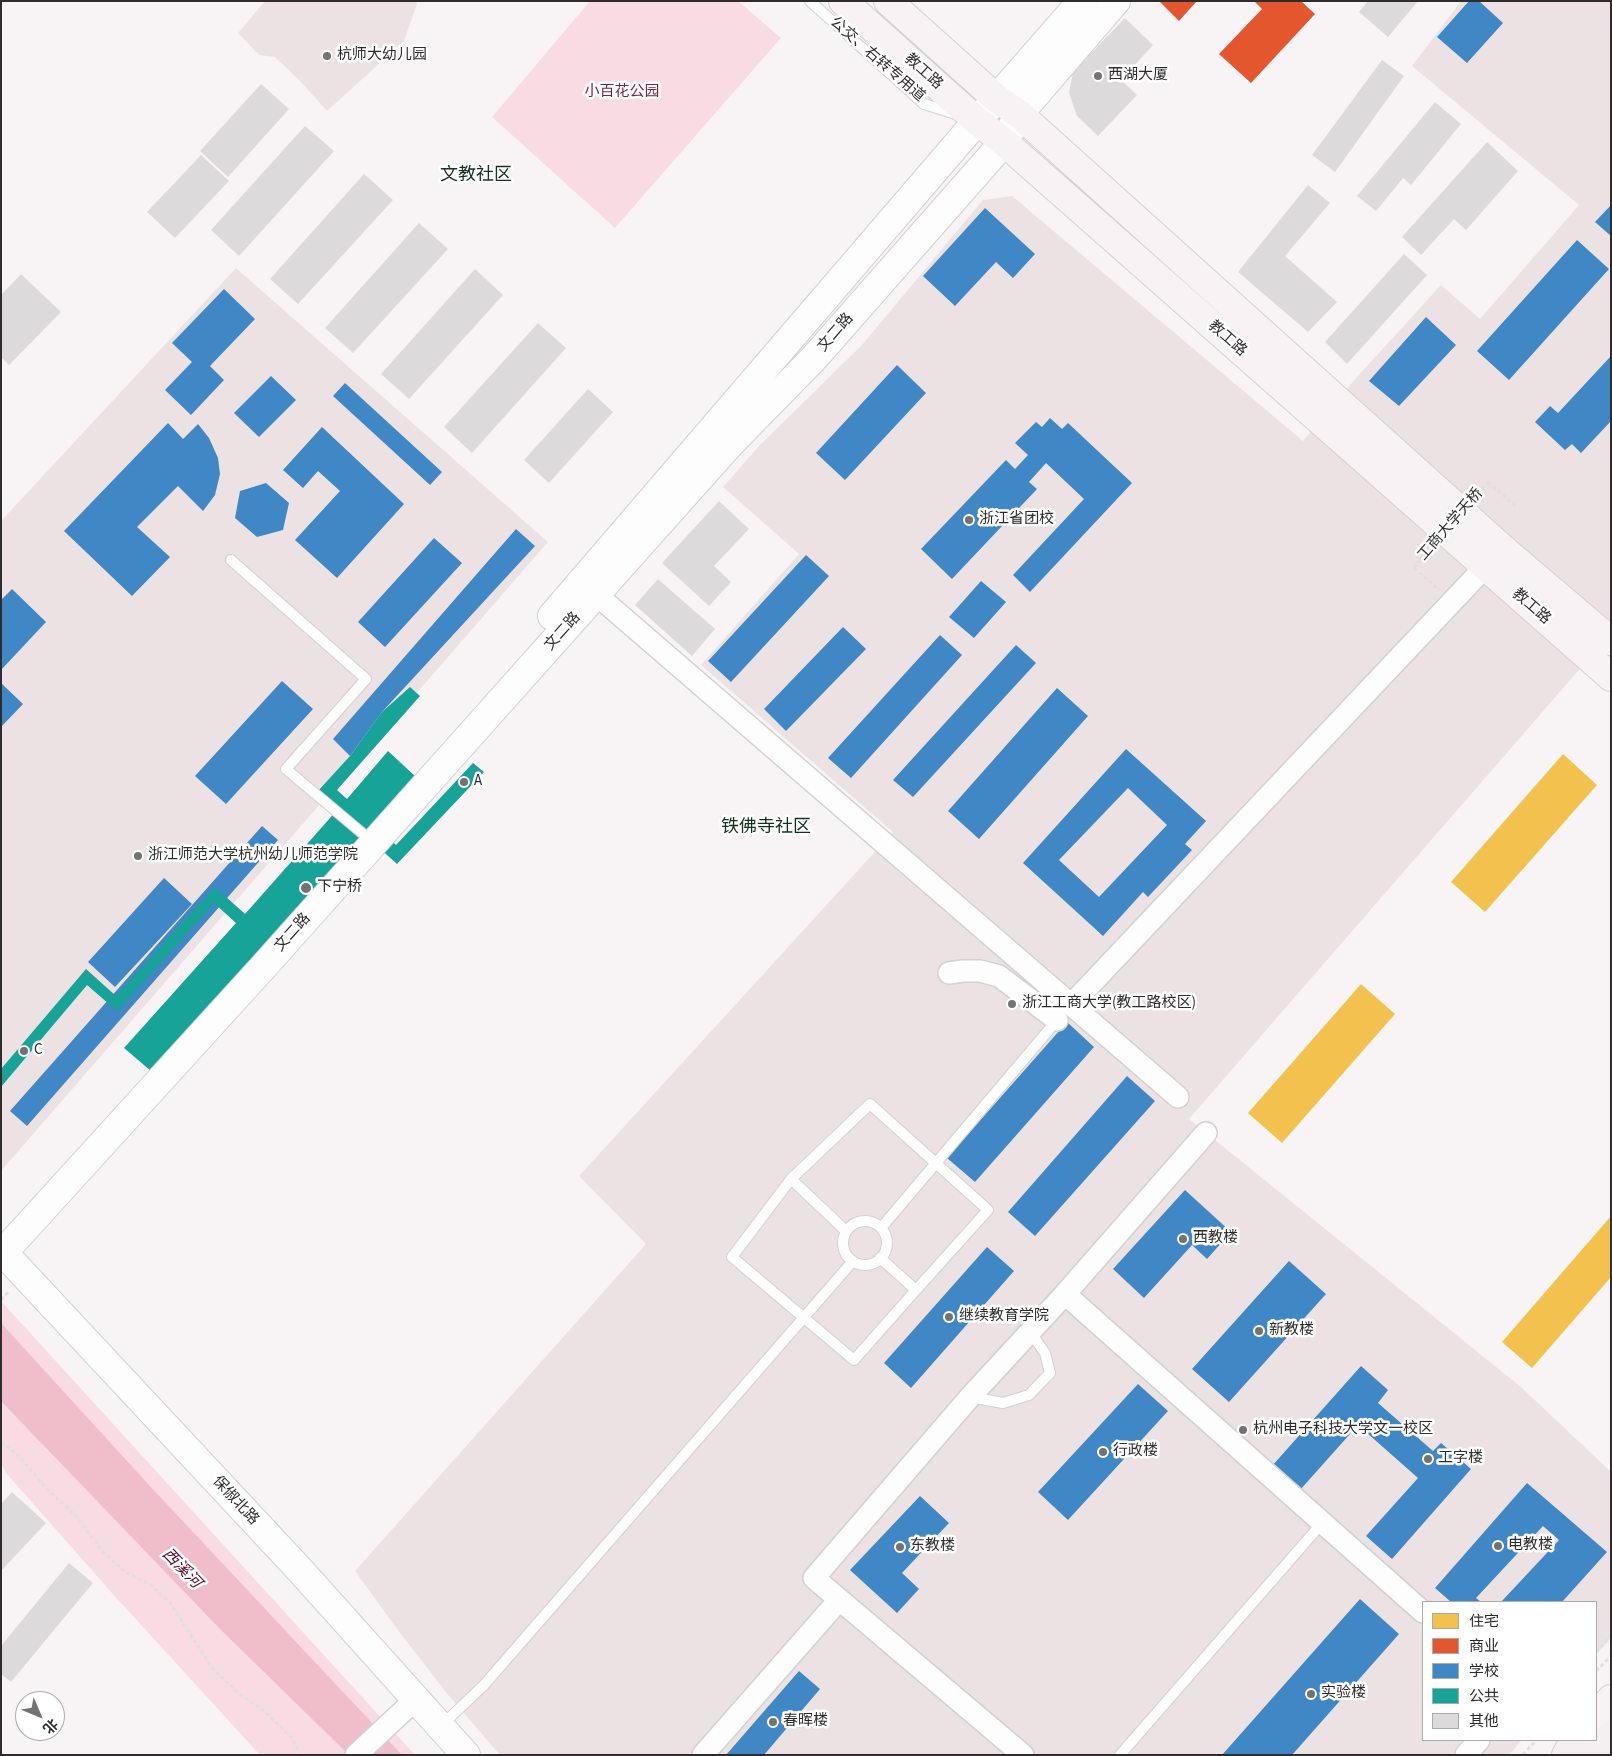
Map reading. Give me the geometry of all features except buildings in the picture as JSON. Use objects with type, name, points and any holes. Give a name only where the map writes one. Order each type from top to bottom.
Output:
[{"type":"highway","points":[[1597,1740],[1611,1735]]},
{"type":"highway","points":[[1574,1749],[1595,1741]]},
{"type":"highway","points":[[1608,1755],[1611,1751]]},
{"type":"main road","name":"教工路","points":[[843,1],[1611,677]]},
{"type":"main road","name":"教工路","points":[[888,1],[1504,550],[1611,641]]},
{"type":"main road","name":"文二路","points":[[2,1248],[362,833],[590,588],[815,357],[1004,142],[1008,106],[1082,1]]},
{"type":"main road","name":"文二路","points":[[2,1248],[205,1032],[590,588],[977,120],[1008,106],[1116,1]]},
{"type":"main road","name":"保俶北路","points":[[2,1248],[292,1562],[466,1755]]},
{"type":"main road","points":[[1597,1716],[1611,1699]]},
{"type":"street","points":[[1064,1012],[1485,567]]},
{"type":"street","points":[[590,588],[1064,1012],[1178,1097]]},
{"type":"street","points":[[949,974],[963,971],[980,971],[999,976],[1064,1012]]},
{"type":"street","points":[[1024,1755],[814,1578],[970,1397],[1031,1333],[1206,1133]]},
{"type":"street","points":[[1065,1294],[1422,1611]]},
{"type":"street","points":[[703,1755],[839,1600]]},
{"type":"street","points":[[356,1755],[415,1700]]},
{"type":"street","points":[[1466,1755],[1478,1741]]},
{"type":"lane","name":"公交、右转专用道","points":[[810,1],[924,104],[977,120]]},
{"type":"lane","points":[[231,560],[366,679],[286,769],[362,833]]},
{"type":"lane","points":[[881,1228],[1064,1012]]},
{"type":"lane","points":[[870,1104],[988,1210],[854,1360],[732,1257],[790,1179],[870,1104]]},
{"type":"lane","points":[[790,1179],[846,1231]]},
{"type":"lane","points":[[863,1220],[870,1221],[881,1228],[885,1233],[886,1246],[880,1258],[867,1265],[852,1261],[842,1244],[846,1231],[850,1226],[863,1220]]},
{"type":"lane","points":[[880,1258],[916,1290]]},
{"type":"lane","points":[[440,1727],[484,1685],[852,1261]]},
{"type":"lane","points":[[970,1397],[1002,1403],[1029,1395],[1050,1373],[1045,1353],[1031,1333]]},
{"type":"lane","points":[[1120,1755],[1322,1522]]},
{"type":"path","name":"工商大学天桥","points":[[1452,602],[1414,568],[1488,482],[1517,507]]},
{"type":"path","points":[[1,1442],[19,1456],[46,1488],[76,1516],[103,1552],[125,1572],[151,1585],[170,1603],[214,1669],[237,1692],[264,1710],[291,1737],[301,1755]]},
{"type":"path","points":[[1597,1651],[1611,1635]]},
{"type":"path","points":[[1597,1670],[1611,1656]]},
{"type":"path","points":[[1523,1755],[1535,1741]]},
{"type":"shaded area","name":"杭师大幼儿园","points":[[265,1],[415,1],[417,4],[404,41],[327,111],[275,57],[259,55],[238,33]]},
{"type":"shaded area","points":[[1461,1],[1611,1],[1611,633],[1189,1119],[1521,1387],[1611,1472],[1611,1638],[1597,1654],[1597,1601],[1422,1601],[1422,1741],[1521,1741],[1509,1755],[500,1755],[449,1696],[355,1571],[646,1244],[579,1176],[893,832],[701,665],[799,554],[723,487],[760,445],[861,346],[983,200],[1012,196],[1303,441],[1356,378],[1441,285],[1480,319],[1579,205],[1412,66]]},
{"type":"shaded area","name":"浙江师范大学杭州幼儿师范学院","points":[[236,268],[548,542],[1,1171],[1,521]]},
{"type":"green space","name":"小百花公园","points":[[590,1],[738,1],[781,38],[615,228],[492,117]]},
{"type":"green space","points":[[1,1301],[415,1755],[260,1755],[111,1592],[6,1473],[1,1464]]},
{"type":"water","name":"西溪河","points":[[1,1323],[148,1484],[402,1755],[349,1755],[220,1629],[1,1401]]},
{"type":"place","name":"杭师大幼儿园","points":[[327,56]]},
{"type":"place","name":"西湖大厦","points":[[1098,76]]},
{"type":"place","name":"浙江省团校","points":[[969,520]]},
{"type":"place","name":"A","points":[[464,782]]},
{"type":"place","name":"浙江师范大学杭州幼儿师范学院","points":[[138,856]]},
{"type":"place","name":"下宁桥","points":[[306,888]]},
{"type":"place","name":"浙江工商大学(教工路校区)","points":[[1012,1004]]},
{"type":"place","name":"C","points":[[24,1051]]},
{"type":"place","name":"西教楼","points":[[1183,1239]]},
{"type":"place","name":"继续教育学院","points":[[949,1317]]},
{"type":"place","name":"新教楼","points":[[1259,1331]]},
{"type":"place","name":"杭州电子科技大学文一校区","points":[[1243,1430]]},
{"type":"place","name":"行政楼","points":[[1103,1452]]},
{"type":"place","name":"工字楼","points":[[1428,1459]]},
{"type":"place","name":"电教楼","points":[[1498,1546]]},
{"type":"place","name":"东教楼","points":[[900,1547]]},
{"type":"place","name":"实验楼","points":[[1311,1694]]},
{"type":"place","name":"春晖楼","points":[[773,1722]]},
{"type":"district","name":"文教社区","points":[[476,176]]},
{"type":"district","name":"铁佛寺社区","points":[[766,828]]}]
